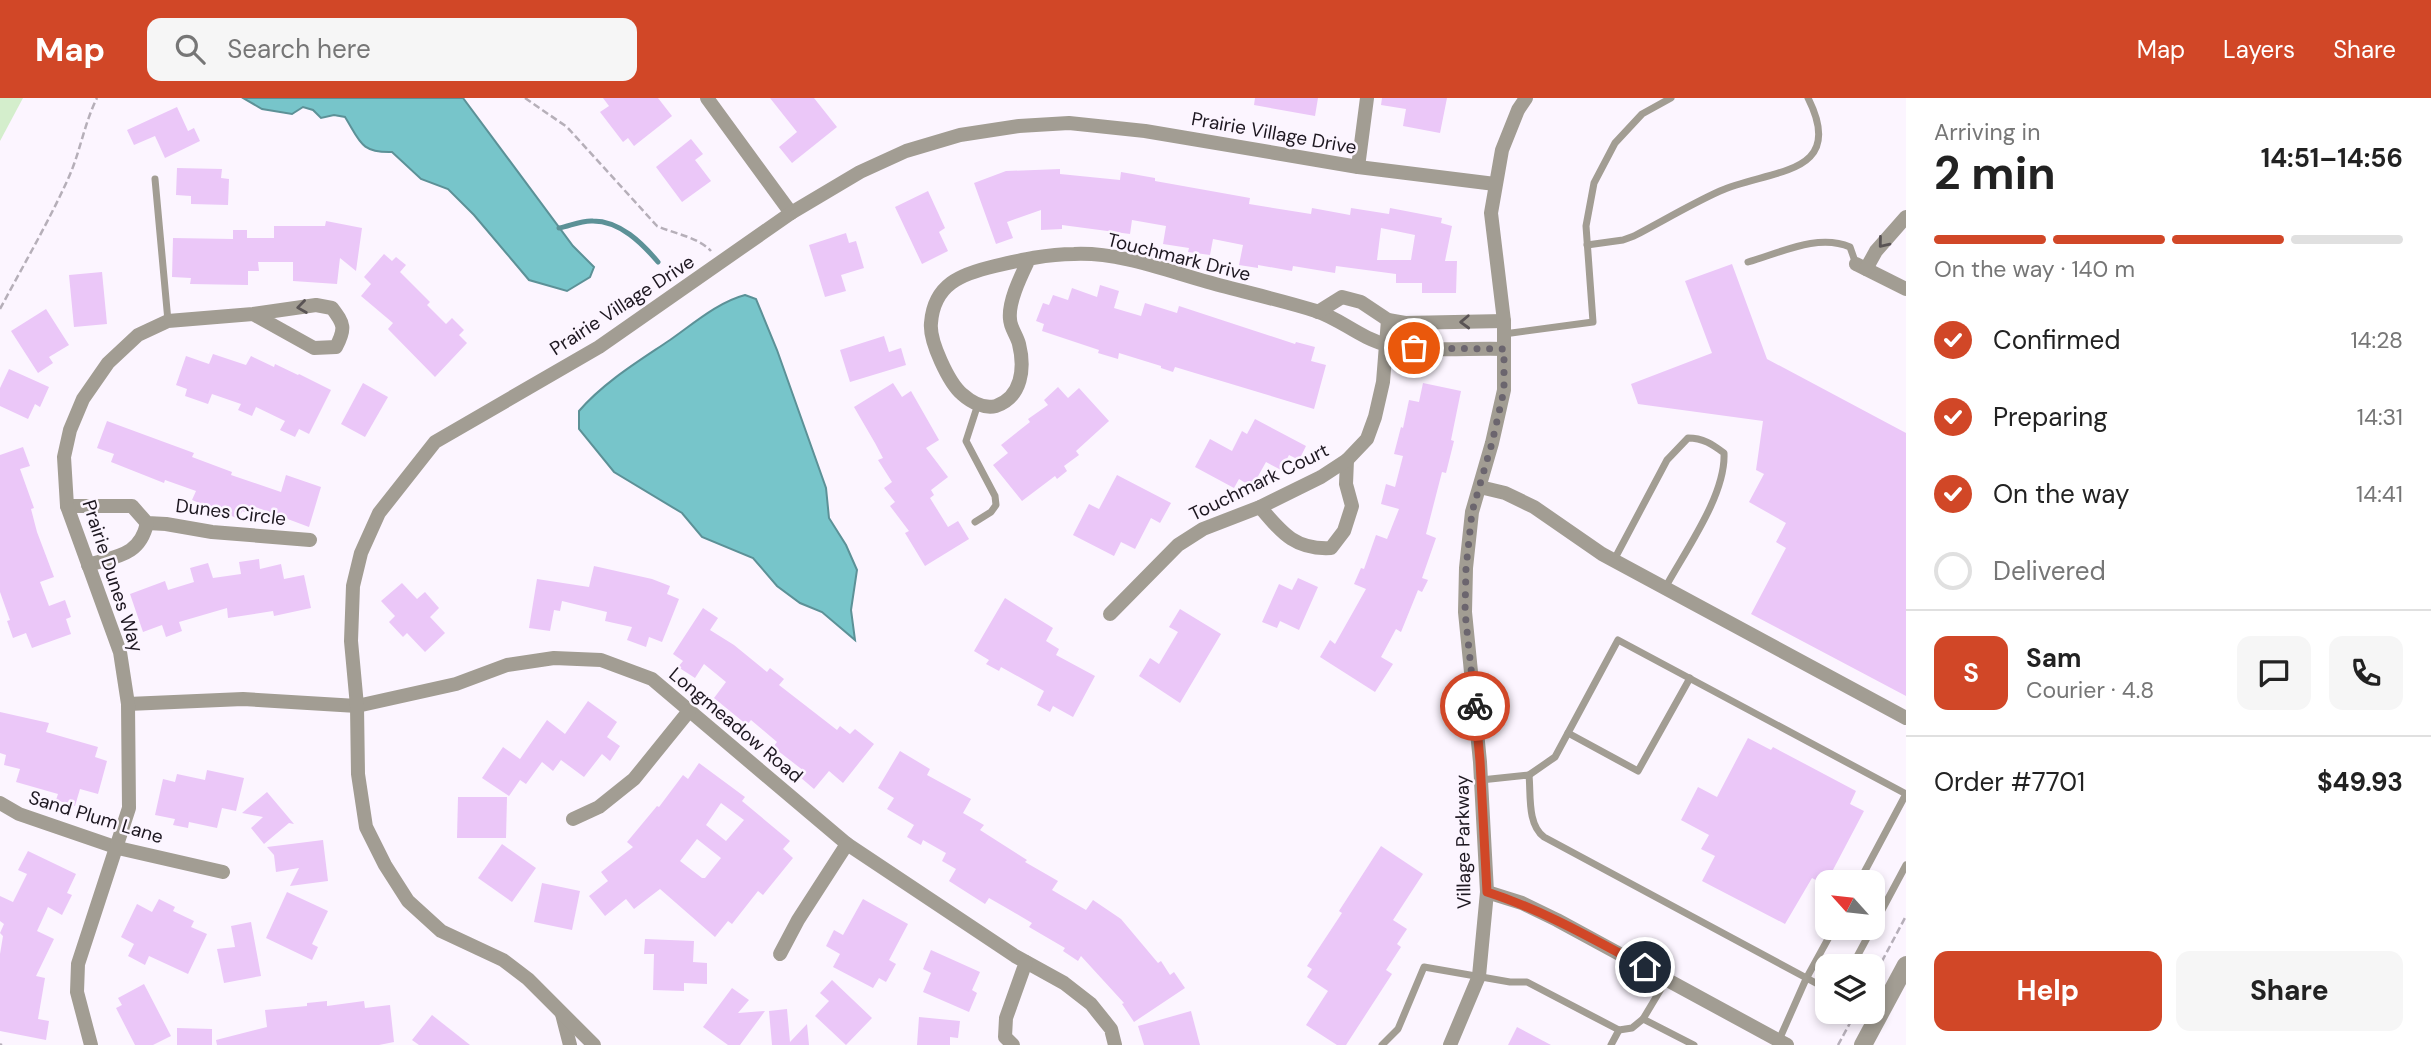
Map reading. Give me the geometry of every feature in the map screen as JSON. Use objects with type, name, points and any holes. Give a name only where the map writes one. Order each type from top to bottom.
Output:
[{"type":"street","points":[[707,98],[791,213]]},
{"type":"street","points":[[1358,167],[1367,98]]},
{"type":"street","name":"Village Parkway","points":[[1450,1045],[1479,976],[1487,892],[1481,780],[1465,612],[1472,512],[1504,390],[1504,334],[1491,213],[1502,150],[1518,110],[1526,98]]},
{"type":"street","name":"Prairie Village Drive","points":[[594,1045],[528,979],[503,960],[441,931],[408,901],[385,865],[366,827],[358,774],[357,706],[351,641],[353,586],[361,552],[379,513],[435,442],[599,347],[791,213],[860,172],[906,151],[960,135],[1069,122],[1145,131],[1358,167],[1495,184]]},
{"type":"street","points":[[1904,285],[1861,266],[1905,219]]},
{"type":"street","name":"Touchmark Drive","points":[[978,404],[959,392],[947,376],[930,328],[932,308],[940,292],[972,271],[1029,258],[1075,253],[1133,261],[1318,312],[1357,333],[1385,344],[1426,348],[1504,334]]},
{"type":"street","points":[[978,404],[990,407],[1006,402],[1019,385],[1022,366],[1019,343],[1010,318],[1016,289],[1029,258]]},
{"type":"street","points":[[1318,312],[1342,297],[1361,302],[1388,320],[1504,334]]},
{"type":"street","name":"Prairie Dunes Way","points":[[92,1045],[77,992],[78,964],[129,808],[128,704],[120,652],[67,506],[64,457],[70,430],[83,399],[108,363],[138,335],[168,321],[253,314],[316,305],[332,307],[342,323],[342,334],[336,346],[314,348],[253,314]]},
{"type":"street","name":"Touchmark Court","points":[[1110,614],[1178,545],[1203,529],[1260,508],[1321,477],[1347,460],[1367,439],[1376,417],[1383,382],[1388,320]]},
{"type":"street","points":[[1426,323],[1426,348]]},
{"type":"street","points":[[1260,508],[1276,527],[1294,542],[1315,549],[1331,548],[1344,531],[1352,506],[1346,484],[1347,460]]},
{"type":"street","points":[[1480,487],[1505,493],[1534,507],[1583,543],[1906,718]]},
{"type":"street","name":"Dunes Circle","points":[[67,506],[132,506],[147,523],[212,532],[310,540]]},
{"type":"street","name":"Dunes Circle","points":[[88,565],[132,551],[144,537],[147,523]]},
{"type":"street","name":"Longmeadow Road","points":[[128,704],[243,699],[357,706],[456,684],[507,664],[554,658],[601,660],[652,679],[847,844],[1026,962],[1064,983],[1091,1004],[1111,1029],[1115,1045]]},
{"type":"street","points":[[573,819],[599,807],[634,779],[689,711]]},
{"type":"street","name":"Sand Plum Lane","points":[[0,803],[19,814],[118,848],[223,872]]},
{"type":"street","points":[[780,954],[798,920],[847,844]]},
{"type":"street","points":[[1487,892],[1522,903],[1557,920],[1781,1044]]},
{"type":"street","points":[[1013,1045],[1005,1037],[1006,1018],[1026,962]]},
{"type":"street","points":[[1863,1045],[1906,965]]},
{"type":"street","name":"Prairie Village Drive","points":[[562,1014],[570,1045]]},
{"type":"lane","points":[[1504,334],[1593,322],[1586,226],[1594,183],[1615,143],[1642,114],[1671,98]]},
{"type":"lane","points":[[1587,245],[1634,236],[1721,190],[1803,163],[1812,155],[1818,144],[1820,131],[1818,118],[1808,98]]},
{"type":"lane","points":[[155,179],[168,321]]},
{"type":"lane","points":[[1748,262],[1820,241],[1838,242],[1850,247],[1861,266]]},
{"type":"lane","points":[[975,522],[991,512],[996,505],[995,496],[966,441],[978,404]]},
{"type":"lane","points":[[1613,560],[1667,460],[1677,447],[1688,438],[1699,438],[1713,444],[1724,453],[1718,492],[1665,588]]},
{"type":"lane","points":[[1481,780],[1529,775],[1555,757],[1618,640],[1906,794],[1865,870]]},
{"type":"lane","points":[[1568,733],[1638,771],[1690,678]]},
{"type":"lane","points":[[1529,775],[1533,822],[1536,831],[1544,837],[1815,983]]},
{"type":"lane","points":[[1858,954],[1906,865]]},
{"type":"lane","points":[[1781,1044],[1806,979],[1827,940]]},
{"type":"lane","points":[[1382,1045],[1398,1029],[1424,967],[1510,982],[1527,982],[1619,1030],[1632,1028],[1643,1019],[1667,979]]},
{"type":"lane","points":[[1643,1019],[1694,1045]]},
{"type":"lane","points":[[1611,1045],[1619,1030]]},
{"type":"path","points":[[0,309],[67,181],[86,122],[97,98]]},
{"type":"path","points":[[525,98],[567,127],[657,226],[699,241],[709,248],[720,263]]},
{"type":"path","points":[[1885,956],[1906,916]]},
{"type":"path","points":[[1838,1045],[1849,1024]]},
{"type":"green space","points":[[0,98],[23,98],[0,141]]},
{"type":"water","points":[[243,98],[463,98],[573,246],[594,267],[590,277],[567,291],[529,280],[474,215],[448,189],[421,179],[392,152],[367,148],[358,139],[345,117],[334,115],[321,118],[313,110],[303,107],[292,114],[262,109]]},
{"type":"water","points":[[745,295],[756,299],[777,350],[826,488],[829,518],[846,545],[857,570],[851,610],[855,640],[822,612],[800,603],[777,586],[753,558],[702,537],[682,513],[614,472],[579,429],[579,411],[611,381],[706,314]]},
{"type":"building","points":[[603,98],[658,98],[672,116],[634,146],[628,138],[623,142],[600,112],[609,106]]},
{"type":"building","points":[[770,98],[814,98],[837,127],[792,163],[779,147],[797,132]]},
{"type":"building","points":[[1255,98],[1318,98],[1315,116],[1254,105]]},
{"type":"building","points":[[1382,98],[1447,98],[1440,133],[1403,126],[1406,109],[1381,105]]},
{"type":"building","points":[[177,107],[188,131],[194,128],[200,141],[165,158],[155,136],[134,145],[127,130]]},
{"type":"building","points":[[691,139],[703,154],[695,160],[711,181],[682,202],[656,167]]},
{"type":"building","points":[[177,168],[222,169],[221,178],[229,179],[228,205],[191,204],[191,196],[176,195]]},
{"type":"building","points":[[1060,169],[1060,174],[1120,180],[1121,172],[1155,178],[1155,181],[1250,198],[1249,204],[1311,214],[1312,208],[1350,215],[1351,208],[1389,214],[1390,208],[1442,218],[1441,223],[1452,226],[1445,261],[1457,261],[1456,293],[1422,293],[1422,283],[1396,283],[1396,274],[1336,266],[1335,273],[1293,266],[1292,271],[1258,265],[1258,268],[1239,265],[1243,245],[1213,239],[1210,255],[1188,252],[1189,248],[1163,244],[1166,226],[1132,220],[1130,234],[1062,225],[1062,229],[1041,230],[1041,210],[1007,222],[1013,238],[996,244],[974,183],[1006,171]],"holes":[[[1381,228],[1415,235],[1411,260],[1377,260]]]},
{"type":"building","points":[[928,191],[945,228],[939,232],[948,251],[922,264],[895,207]]},
{"type":"building","points":[[326,221],[362,228],[356,271],[340,258],[337,284],[293,281],[293,262],[258,262],[259,271],[248,271],[248,285],[190,284],[191,278],[172,277],[173,238],[233,239],[233,230],[247,230],[247,238],[274,238],[274,226],[325,226]]},
{"type":"building","points":[[846,233],[849,243],[856,241],[864,268],[841,275],[846,291],[825,297],[809,245]]},
{"type":"building","points":[[384,254],[392,261],[396,257],[406,265],[400,272],[430,302],[427,305],[446,324],[452,318],[464,330],[459,335],[467,343],[435,377],[388,329],[393,323],[361,296],[371,284],[364,277]]},
{"type":"building","points":[[1732,264],[1767,359],[1906,433],[1906,696],[1751,614],[1786,548],[1776,542],[1786,523],[1749,502],[1764,474],[1756,470],[1763,421],[1638,404],[1631,384],[1712,353],[1685,281]]},
{"type":"building","points":[[102,272],[107,324],[74,327],[69,275]]},
{"type":"building","points":[[1100,285],[1119,291],[1114,308],[1141,316],[1145,303],[1177,313],[1179,306],[1295,344],[1296,342],[1315,347],[1311,361],[1326,365],[1314,409],[1175,367],[1173,372],[1119,353],[1118,359],[1042,331],[1044,324],[1036,321],[1043,303],[1049,305],[1053,295],[1068,300],[1072,288],[1097,297]]},
{"type":"building","points":[[46,309],[69,345],[49,357],[53,363],[38,373],[11,331]]},
{"type":"building","points":[[884,336],[889,352],[901,348],[906,365],[850,382],[840,350]]},
{"type":"building","points":[[213,354],[246,365],[251,356],[274,367],[275,364],[299,374],[331,390],[309,434],[299,429],[295,437],[280,430],[285,421],[256,407],[252,416],[238,410],[241,404],[212,394],[208,404],[185,396],[187,389],[176,385],[186,356],[209,364]]},
{"type":"building","points":[[9,369],[49,387],[40,407],[35,404],[28,419],[0,406],[0,388]]},
{"type":"building","points":[[363,383],[388,397],[365,437],[341,424]]},
{"type":"building","points":[[893,383],[902,397],[911,391],[939,440],[926,448],[948,477],[931,490],[934,495],[930,498],[948,527],[958,521],[969,539],[925,566],[905,533],[909,531],[890,506],[895,502],[884,488],[892,482],[878,460],[883,458],[854,407]]},
{"type":"building","points":[[1423,383],[1461,391],[1451,440],[1454,441],[1446,473],[1442,472],[1426,534],[1436,538],[1422,578],[1428,580],[1422,592],[1418,590],[1401,632],[1396,629],[1381,657],[1393,664],[1375,692],[1320,657],[1330,640],[1335,644],[1366,589],[1354,584],[1361,568],[1364,569],[1376,535],[1387,539],[1399,509],[1381,504],[1386,484],[1395,487],[1403,456],[1394,454],[1409,400],[1419,402]]},
{"type":"building","points":[[1058,387],[1068,398],[1079,388],[1109,421],[1076,451],[1079,455],[1064,466],[1067,471],[1057,479],[1055,476],[1022,501],[993,465],[1008,453],[1001,445],[1030,422],[1028,419],[1048,405],[1044,400]]},
{"type":"building","points":[[1255,419],[1306,446],[1299,460],[1289,455],[1281,470],[1266,462],[1252,487],[1239,479],[1234,488],[1195,467],[1210,439],[1232,451],[1242,431],[1247,434]]},
{"type":"building","points":[[107,421],[194,453],[192,457],[232,472],[231,475],[281,492],[286,475],[321,487],[309,527],[253,506],[250,514],[242,511],[239,519],[192,500],[196,491],[165,480],[164,483],[111,462],[114,454],[97,448]]},
{"type":"building","points":[[23,447],[30,466],[20,469],[34,508],[31,509],[37,532],[54,577],[40,582],[49,606],[65,600],[71,617],[66,619],[71,634],[32,648],[26,633],[13,638],[0,592],[0,455]]},
{"type":"building","points":[[1117,475],[1171,503],[1160,523],[1151,518],[1135,549],[1121,542],[1114,556],[1073,535],[1089,504],[1099,509]]},
{"type":"building","points":[[259,559],[260,569],[281,564],[284,579],[304,575],[311,608],[274,616],[273,611],[228,618],[227,608],[179,622],[182,631],[166,637],[162,625],[143,632],[130,594],[165,581],[168,590],[194,582],[190,568],[208,563],[213,578],[241,574],[239,562]]},
{"type":"building","points":[[594,566],[652,579],[670,586],[667,594],[679,599],[662,642],[649,637],[646,647],[627,640],[632,627],[605,621],[607,612],[562,601],[560,611],[554,610],[550,631],[529,628],[537,579],[589,587]]},
{"type":"building","points":[[1298,578],[1318,587],[1299,630],[1280,621],[1277,628],[1262,622],[1279,584],[1292,590]]},
{"type":"building","points":[[402,583],[417,599],[425,592],[439,608],[430,617],[445,633],[425,652],[407,633],[403,637],[389,622],[395,616],[381,601]]},
{"type":"building","points":[[1005,598],[1053,628],[1046,641],[1059,649],[1056,655],[1095,676],[1073,717],[1053,706],[1050,712],[1037,705],[1044,691],[1001,667],[999,671],[986,664],[989,660],[974,651]]},
{"type":"building","points":[[703,608],[718,618],[710,630],[734,645],[767,672],[770,668],[784,679],[779,685],[837,730],[840,726],[850,734],[855,729],[874,744],[843,783],[829,771],[814,789],[800,777],[804,771],[773,747],[777,742],[751,720],[747,725],[714,698],[726,682],[704,664],[695,678],[678,667],[683,661],[673,654]]},
{"type":"building","points":[[1180,609],[1221,634],[1180,703],[1139,676],[1150,658],[1159,664],[1178,632],[1169,627]]},
{"type":"building","points":[[588,701],[617,722],[607,737],[620,746],[610,761],[602,754],[584,777],[561,760],[553,771],[542,762],[526,784],[520,780],[509,796],[482,778],[503,747],[520,759],[547,720],[565,734]]},
{"type":"building","points":[[0,712],[49,723],[46,732],[98,747],[95,757],[107,761],[98,794],[80,789],[75,806],[56,800],[58,794],[16,782],[20,769],[4,765],[6,755],[0,753]]},
{"type":"building","points":[[1748,738],[1771,750],[1773,747],[1856,791],[1850,804],[1864,811],[1833,870],[1815,870],[1815,880],[1812,878],[1785,924],[1702,881],[1715,856],[1701,849],[1709,835],[1681,820],[1698,787],[1717,797]]},
{"type":"building","points":[[900,751],[930,769],[927,775],[971,799],[963,813],[984,825],[980,830],[1027,860],[1025,862],[1058,881],[1052,890],[1086,910],[1093,900],[1121,919],[1158,963],[1161,961],[1170,975],[1174,972],[1185,988],[1134,1022],[1122,1004],[1124,1003],[1081,956],[1078,961],[1063,951],[1065,948],[1029,927],[1032,923],[989,898],[985,904],[949,881],[956,869],[942,861],[946,853],[923,840],[921,845],[907,837],[914,825],[887,809],[894,798],[878,788]]},
{"type":"building","points":[[699,763],[745,797],[742,801],[790,841],[783,849],[793,858],[763,895],[758,891],[732,924],[728,921],[715,937],[660,889],[634,909],[626,899],[605,916],[589,896],[608,881],[601,872],[633,847],[627,842],[657,806],[659,807],[683,775],[688,779]],"holes":[[[721,803],[744,820],[726,841],[706,825]],[[697,839],[721,858],[705,878],[680,861]]]},
{"type":"building","points":[[207,770],[244,778],[236,811],[222,808],[217,828],[189,822],[188,828],[173,825],[175,819],[155,815],[163,779],[175,782],[177,774],[205,780]]},
{"type":"building","points":[[267,792],[294,824],[289,823],[264,844],[251,828],[263,817],[242,813]]},
{"type":"building","points":[[458,797],[507,797],[506,838],[457,838]]},
{"type":"building","points":[[323,840],[328,881],[290,886],[299,868],[276,872],[274,855],[267,847]]},
{"type":"building","points":[[502,844],[536,868],[512,902],[478,878]]},
{"type":"building","points":[[1381,846],[1423,874],[1393,920],[1407,929],[1397,944],[1401,947],[1386,970],[1392,974],[1346,1045],[1337,1045],[1306,1025],[1328,991],[1307,977],[1312,969],[1307,966]]},
{"type":"building","points":[[28,851],[76,874],[67,893],[72,895],[62,915],[48,907],[37,931],[54,939],[36,976],[45,978],[38,1019],[49,1021],[46,1040],[0,1031],[0,954],[3,936],[0,933],[4,924],[0,921],[0,896],[13,902],[27,874],[18,870]]},
{"type":"building","points":[[542,883],[580,891],[572,930],[534,922]]},
{"type":"building","points":[[287,892],[328,911],[312,944],[318,947],[312,960],[266,938]]},
{"type":"building","points":[[159,899],[175,907],[173,911],[194,921],[191,927],[207,934],[188,974],[149,956],[145,965],[128,956],[134,944],[121,937],[137,904],[152,912]]},
{"type":"building","points":[[863,899],[908,924],[889,960],[896,964],[886,982],[879,978],[873,988],[833,967],[840,954],[826,946],[834,930],[843,935]]},
{"type":"building","points":[[251,922],[261,976],[224,983],[217,949],[235,947],[231,926]]},
{"type":"building","points":[[645,939],[694,941],[693,962],[707,963],[707,984],[684,983],[684,991],[653,990],[654,954],[644,954]]},
{"type":"building","points":[[931,950],[980,972],[972,990],[977,993],[969,1012],[923,992],[931,973],[923,969]]},
{"type":"building","points":[[832,980],[872,1018],[846,1045],[815,1016],[829,1001],[820,993]]},
{"type":"building","points":[[144,984],[171,1036],[153,1045],[135,1045],[116,1008],[122,1005],[118,998]]},
{"type":"building","points":[[732,988],[749,1000],[738,1013],[765,1011],[740,1045],[728,1045],[703,1027]]},
{"type":"building","points":[[327,1001],[327,1006],[364,1001],[365,1008],[390,1005],[394,1042],[379,1045],[217,1045],[216,1040],[267,1027],[265,1010]]},
{"type":"building","points":[[787,1009],[790,1042],[807,1024],[809,1045],[772,1045],[769,1011]]},
{"type":"building","points":[[1191,1011],[1200,1045],[1144,1045],[1138,1026]]},
{"type":"building","points":[[432,1015],[470,1045],[419,1045],[412,1040]]},
{"type":"building","points":[[919,1017],[960,1021],[958,1038],[950,1037],[950,1045],[917,1045]]},
{"type":"building","points":[[1517,1027],[1551,1045],[1508,1045]]},
{"type":"building","points":[[177,1028],[212,1029],[212,1045],[177,1045]]},
{"type":"waterway","points":[[559,228],[589,221],[612,225],[638,241],[658,262]]},
{"type":"way so far","points":[[1414,348],[1504,349],[1504,390],[1472,512],[1466,568],[1465,612],[1475,706]]},
{"type":"route","points":[[1475,706],[1487,892],[1522,903],[1645,967]]}]
